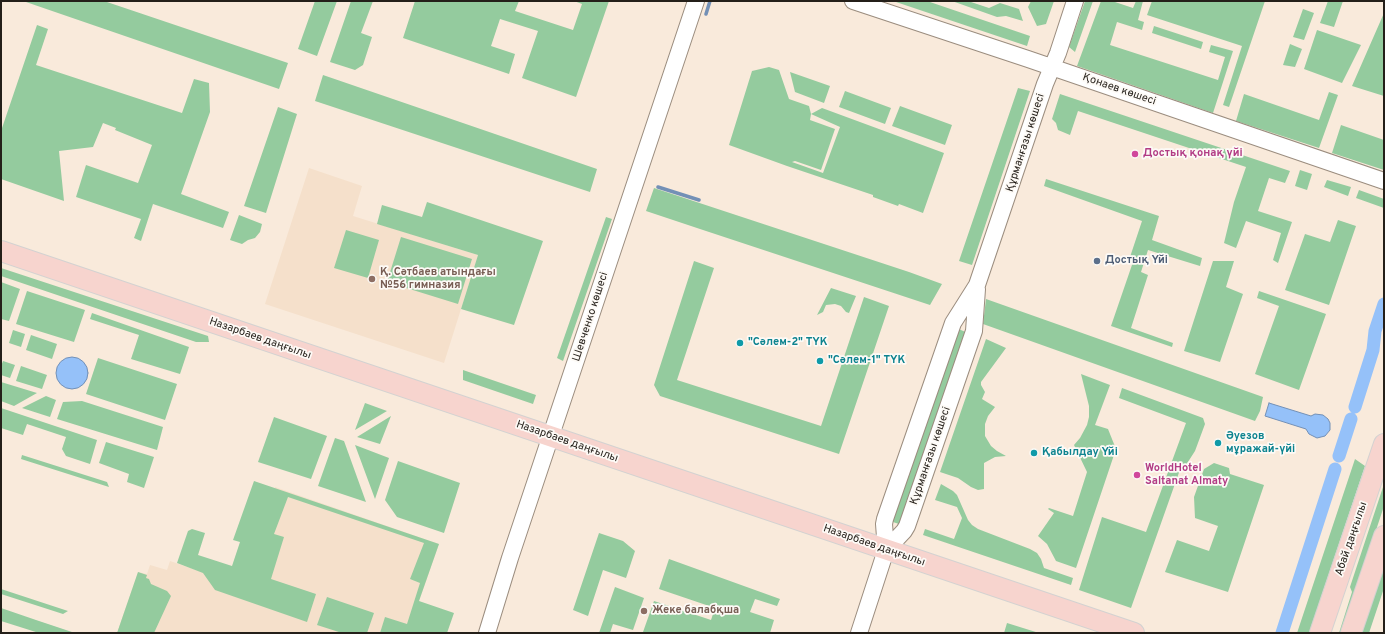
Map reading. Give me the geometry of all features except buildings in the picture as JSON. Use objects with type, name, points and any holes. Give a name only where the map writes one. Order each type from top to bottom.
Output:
[{"type":"main road","name":"Назарбаев даңғылы","points":[[1,251],[1134,633]]},
{"type":"main road","name":"Абай даңғылы","points":[[1320,633],[1384,444]]},
{"type":"main road","points":[[1351,633],[1384,536]]},
{"type":"street","name":"Шевченко көшесі","points":[[487,633],[696,1]]},
{"type":"street","name":"Қонаев көшесі","points":[[853,1],[1384,180]]},
{"type":"street","name":"Құрманғазы көшесі","points":[[859,633],[886,550],[884,524],[908,453],[953,323],[977,285],[1041,95],[1075,1]]},
{"type":"street","name":"Құрманғазы көшесі","points":[[886,550],[907,526],[933,451],[974,331],[977,285]]},
{"type":"shaded area","name":"Қ. Сәтбаев атындағы №56 гимназия","points":[[309,168],[362,186],[353,216],[478,255],[444,363],[265,304]]},
{"type":"shaded area","points":[[275,487],[439,544],[408,633],[117,633],[138,572],[147,574],[150,565],[167,570],[170,561],[241,585]]},
{"type":"green space","points":[[104,1],[288,63],[279,89],[26,2]]},
{"type":"green space","points":[[315,1],[337,1],[317,56],[298,49]]},
{"type":"green space","points":[[351,1],[373,1],[361,33],[372,37],[363,65],[355,70],[330,62]]},
{"type":"green space","points":[[415,1],[519,1],[515,11],[573,30],[582,4],[574,1],[609,1],[576,97],[522,78],[538,31],[500,19],[491,46],[515,54],[509,74],[403,38]]},
{"type":"green space","points":[[893,1],[927,1],[1030,36],[1027,46]]},
{"type":"green space","points":[[952,1],[968,1],[989,8],[1000,3],[1019,9],[1023,21],[1006,16],[997,17]]},
{"type":"green space","points":[[1031,1],[1054,1],[1046,24],[1037,26],[1028,7]]},
{"type":"green space","points":[[1085,1],[1093,1],[1075,52],[1069,47]]},
{"type":"green space","points":[[1101,1],[1112,1],[1133,8],[1136,1],[1143,1],[1138,20],[1144,22],[1142,30],[1117,22],[1110,45],[1218,80],[1225,57],[1209,52],[1211,45],[1233,51],[1213,113],[1077,66]]},
{"type":"green space","points":[[1152,1],[1265,1],[1229,107],[1223,105],[1242,46],[1147,15]]},
{"type":"green space","points":[[1328,1],[1343,1],[1334,27],[1320,23]]},
{"type":"green space","points":[[1303,9],[1314,13],[1304,40],[1293,37]]},
{"type":"green space","points":[[1384,13],[1384,96],[1352,86]]},
{"type":"green space","points":[[37,25],[48,29],[36,65],[182,113],[194,79],[209,83],[210,112],[181,194],[229,212],[223,228],[153,204],[141,241],[134,238],[141,219],[76,197],[86,165],[138,183],[152,145],[115,130],[116,128],[103,123],[93,147],[59,151],[64,201],[1,179],[1,131]]},
{"type":"green space","points":[[1154,26],[1203,42],[1201,49],[1152,33]]},
{"type":"green space","points":[[1317,30],[1361,45],[1342,83],[1304,69]]},
{"type":"green space","points":[[1290,44],[1302,49],[1295,67],[1283,65]]},
{"type":"green space","points":[[769,67],[779,70],[789,99],[809,106],[811,114],[822,108],[944,153],[923,213],[899,204],[898,206],[873,197],[873,195],[729,145],[752,71]],"holes":[[[811,114],[840,127],[823,173],[792,162],[795,161],[821,170],[835,129],[810,120]]]},
{"type":"green space","points":[[790,72],[830,86],[824,103],[795,92]]},
{"type":"green space","points":[[323,75],[597,169],[590,192],[315,101]]},
{"type":"green space","points":[[1018,88],[1030,91],[972,265],[959,261]]},
{"type":"green space","points":[[845,91],[891,108],[885,124],[839,107]]},
{"type":"green space","points":[[1329,92],[1338,95],[1319,148],[1236,121],[1244,94],[1319,120]]},
{"type":"green space","points":[[1060,94],[1290,171],[1285,183],[1269,178],[1258,211],[1292,222],[1278,263],[1273,260],[1281,233],[1246,221],[1236,248],[1224,243],[1234,202],[1246,167],[1078,111],[1070,135],[1058,130],[1056,123],[1052,119]]},
{"type":"green space","points":[[900,106],[952,125],[945,145],[892,126]]},
{"type":"green space","points":[[278,107],[297,114],[266,213],[244,206]]},
{"type":"green space","points":[[1341,125],[1384,140],[1384,170],[1332,153]]},
{"type":"green space","points":[[1300,170],[1312,174],[1307,190],[1295,186]]},
{"type":"green space","points":[[1046,179],[1159,216],[1152,240],[1202,258],[1200,266],[1148,250],[1141,272],[1148,275],[1131,328],[1173,343],[1172,347],[1111,326],[1133,262],[1129,260],[1142,221],[1044,186]]},
{"type":"green space","points":[[1327,180],[1351,187],[1348,196],[1324,187]]},
{"type":"green space","points":[[654,188],[942,284],[930,305],[646,211]]},
{"type":"green space","points":[[1359,190],[1384,199],[1384,208],[1356,198]]},
{"type":"green space","points":[[427,202],[543,241],[514,325],[461,309],[478,255],[377,224],[382,205],[422,217]]},
{"type":"green space","points":[[239,215],[262,224],[260,232],[255,238],[242,244],[230,240]]},
{"type":"green space","points":[[606,217],[612,219],[563,361],[557,358]]},
{"type":"green space","points":[[1338,220],[1356,226],[1329,305],[1285,290],[1305,234],[1330,242]]},
{"type":"green space","points":[[346,230],[379,240],[368,278],[334,268]]},
{"type":"green space","points":[[401,237],[472,259],[458,304],[387,282]]},
{"type":"green space","points":[[694,261],[714,268],[677,380],[821,426],[864,297],[889,306],[839,454],[660,396],[654,385]]},
{"type":"green space","points":[[1213,261],[1234,261],[1226,287],[1243,294],[1220,362],[1184,351]]},
{"type":"green space","points":[[1,268],[208,336],[209,342],[196,342],[1,276]]},
{"type":"green space","points":[[1,282],[20,289],[9,321],[1,319]]},
{"type":"green space","points":[[831,288],[856,296],[849,313],[846,312],[841,306],[835,304],[826,305],[823,312],[817,315]]},
{"type":"green space","points":[[27,291],[85,310],[74,342],[16,324]]},
{"type":"green space","points":[[1259,291],[1326,314],[1299,390],[1255,374],[1279,306],[1257,298]]},
{"type":"green space","points":[[986,299],[1263,397],[1260,411],[1255,421],[983,324]]},
{"type":"green space","points":[[92,313],[189,347],[180,374],[131,359],[139,335],[90,319]]},
{"type":"green space","points":[[956,328],[968,333],[902,525],[890,521]]},
{"type":"green space","points":[[13,330],[25,334],[21,347],[9,343]]},
{"type":"green space","points":[[31,335],[57,344],[52,359],[26,350]]},
{"type":"green space","points":[[986,339],[1006,348],[981,382],[981,385],[985,392],[982,399],[995,407],[988,416],[985,424],[985,436],[991,446],[1006,456],[995,457],[984,463],[984,489],[978,490],[958,478],[940,472]]},
{"type":"green space","points":[[98,358],[177,384],[165,420],[86,394]]},
{"type":"green space","points":[[3,361],[15,365],[10,378],[1,375],[1,366]]},
{"type":"green space","points":[[21,366],[47,375],[42,389],[16,381]]},
{"type":"green space","points":[[463,370],[536,395],[533,404],[463,380]]},
{"type":"green space","points":[[1081,374],[1110,385],[1095,425],[1108,429],[1116,449],[1076,568],[1056,561],[1047,544],[1038,536],[1054,513],[1048,509],[1049,508],[1073,516],[1087,472],[1074,445],[1080,438],[1087,425],[1089,417],[1089,406]]},
{"type":"green space","points":[[1,382],[37,393],[14,406],[1,401]]},
{"type":"green space","points":[[1122,388],[1203,418],[1205,424],[1195,451],[1186,465],[1182,464],[1131,608],[1079,590],[1102,517],[1146,532],[1186,423],[1119,398]]},
{"type":"green space","points":[[46,396],[56,400],[50,417],[22,408]]},
{"type":"green space","points":[[82,401],[163,427],[157,450],[57,419],[63,402]]},
{"type":"green space","points":[[365,403],[387,411],[355,430]]},
{"type":"green space","points":[[1,408],[97,440],[90,464],[66,456],[62,449],[66,437],[27,424],[23,435],[1,428]]},
{"type":"green space","points":[[391,416],[380,444],[357,437]]},
{"type":"green space","points":[[274,417],[327,436],[311,479],[258,462]]},
{"type":"green space","points":[[335,438],[344,441],[366,502],[318,486]]},
{"type":"green space","points":[[106,442],[154,457],[144,488],[127,482],[129,474],[99,463]]},
{"type":"green space","points":[[355,445],[389,458],[375,499]]},
{"type":"green space","points":[[22,455],[107,482],[109,487],[21,459]]},
{"type":"green space","points":[[1355,459],[1365,466],[1309,633],[1297,633]]},
{"type":"green space","points":[[398,461],[460,483],[444,533],[397,517],[385,500]]},
{"type":"green space","points":[[1214,463],[1229,468],[1230,474],[1264,485],[1228,592],[1165,572],[1177,540],[1209,551],[1218,526],[1195,518],[1194,497],[1204,469]]},
{"type":"green space","points":[[254,481],[439,544],[419,601],[454,613],[447,633],[380,633],[385,617],[407,624],[420,583],[410,579],[424,543],[288,497],[274,534],[284,537],[271,579],[316,594],[307,622],[215,590],[203,573],[177,563],[188,531],[192,529],[205,533],[198,555],[232,566],[240,542],[233,540]]},
{"type":"green space","points":[[941,484],[957,495],[968,520],[972,525],[978,529],[1037,553],[1044,568],[1073,578],[1071,585],[923,535],[925,529],[954,539],[962,518],[957,507],[935,500]]},
{"type":"green space","points":[[1384,484],[1384,506],[1342,633],[1339,633],[1352,592],[1350,587]]},
{"type":"green space","points":[[599,533],[623,541],[635,551],[626,578],[603,570],[588,616],[573,610]]},
{"type":"green space","points":[[669,559],[780,599],[777,606],[755,599],[750,612],[774,620],[770,633],[643,632],[654,601],[711,620],[715,608],[659,589]]},
{"type":"green space","points":[[1384,561],[1384,588],[1369,633],[1359,633]]},
{"type":"green space","points":[[138,572],[147,575],[146,578],[149,579],[151,584],[167,591],[171,596],[154,633],[117,633]]},
{"type":"green space","points":[[615,587],[644,598],[633,630],[613,624],[610,633],[599,633]]},
{"type":"green space","points":[[1,589],[68,611],[63,614],[1,594]]},
{"type":"green space","points":[[327,597],[374,613],[367,633],[342,633],[317,625]]},
{"type":"green space","points":[[1,608],[75,633],[39,633],[1,621]]},
{"type":"green space","points":[[1007,623],[1039,633],[1004,633]]},
{"type":"water","points":[[69,357],[75,357],[85,364],[88,373],[87,379],[81,386],[75,389],[69,389],[59,382],[56,376],[56,370],[63,360]]},
{"type":"water","points":[[1269,403],[1311,416],[1315,414],[1323,415],[1330,423],[1330,430],[1325,436],[1317,438],[1309,434],[1306,429],[1265,416]]},
{"type":"waterway","points":[[706,14],[710,1]]},
{"type":"waterway","points":[[658,187],[699,200]]},
{"type":"waterway","points":[[1355,407],[1373,350],[1375,331],[1384,304]]},
{"type":"waterway","points":[[1339,456],[1351,419]]},
{"type":"waterway","points":[[1282,633],[1335,469]]},
{"type":"place","name":"Достық қонақ үйі","points":[[1135,154]]},
{"type":"place","name":"Достық Үйі","points":[[1097,261]]},
{"type":"place","name":"Қ. Сәтбаев атындағы №56 гимназия","points":[[372,279]]},
{"type":"place","name":"\"Сәлем-2\" ТҮК","points":[[740,343]]},
{"type":"place","name":"\"Сәлем-1\" ТҮК","points":[[820,361]]},
{"type":"place","name":"Әуезов мұражай-үйі","points":[[1218,443]]},
{"type":"place","name":"Қабылдау Үйі","points":[[1034,453]]},
{"type":"place","name":"WorldHotel Saltanat Almaty","points":[[1137,475]]},
{"type":"place","name":"Жеке балабқша","points":[[644,611]]}]
